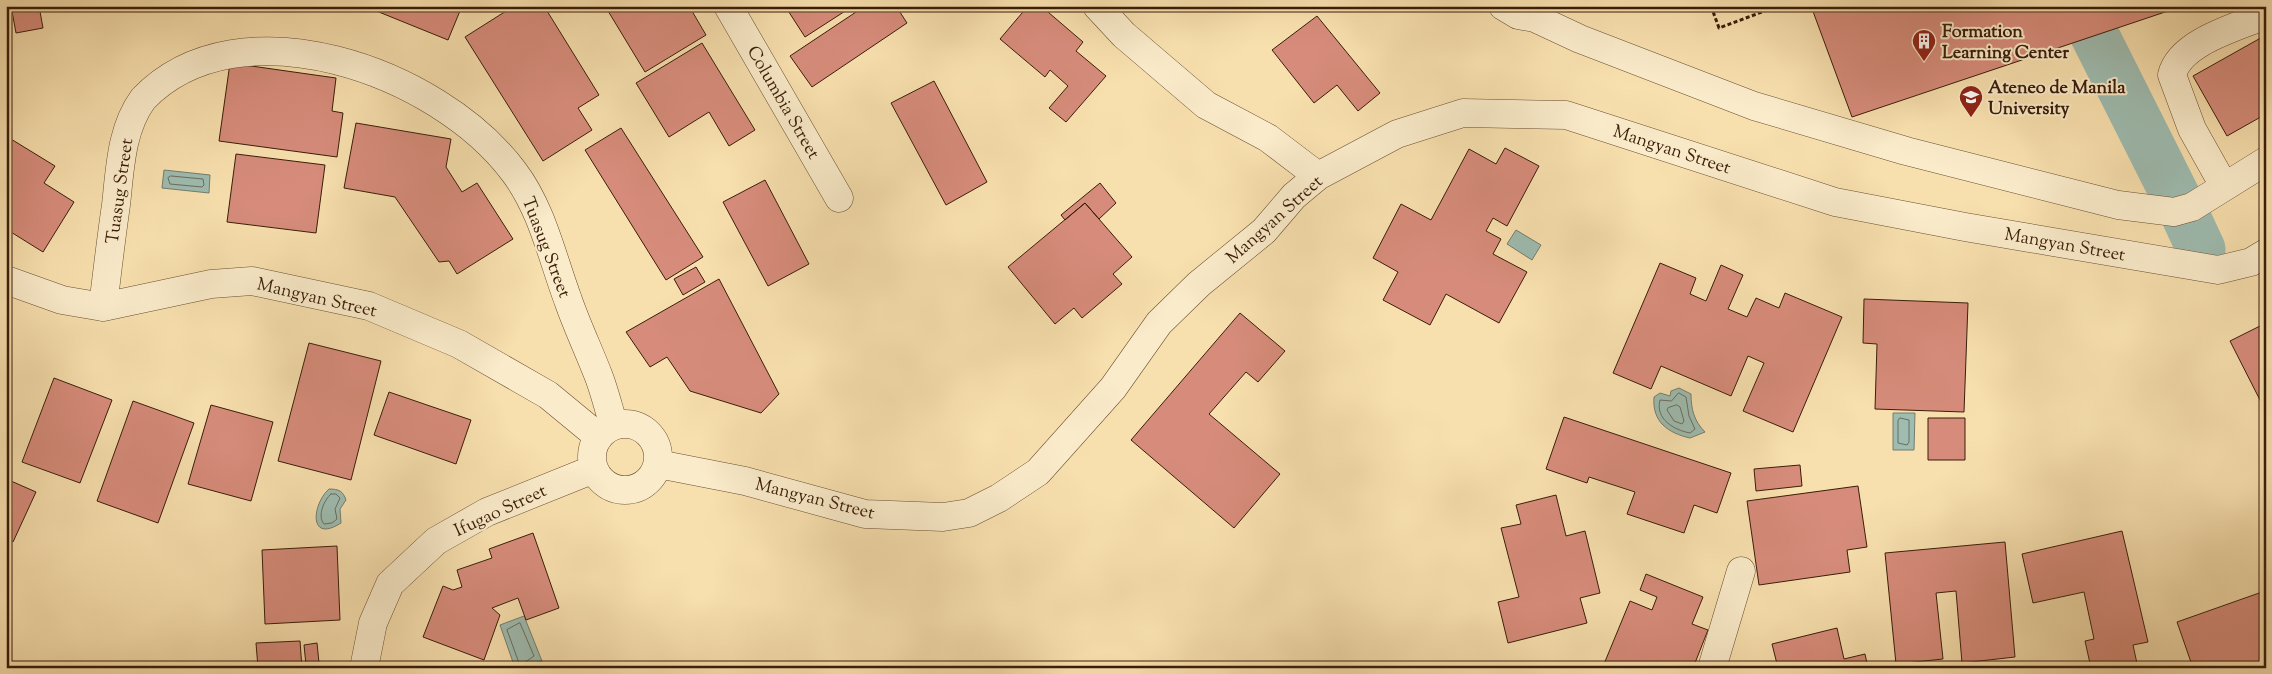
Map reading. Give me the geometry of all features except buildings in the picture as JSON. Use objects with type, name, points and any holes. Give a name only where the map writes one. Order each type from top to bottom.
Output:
[{"type":"street","name":"Columbia Street","points":[[728,6],[839,198]]},
{"type":"street","points":[[1097,6],[1124,35],[1206,105],[1268,138],[1318,176]]},
{"type":"street","points":[[1503,6],[1518,15],[1535,18],[1580,39],[1754,106],[1906,150],[2118,205],[2174,212],[2192,207],[2266,161]]},
{"type":"street","points":[[2224,186],[2192,129],[2172,75],[2174,67],[2189,50],[2204,41],[2266,15]]},
{"type":"street","name":"Tuasug Street","points":[[102,306],[125,136],[142,100],[165,73],[199,50],[252,36],[301,38],[364,57],[415,82],[472,125],[515,173],[537,212],[568,301],[600,380],[606,432]]},
{"type":"street","name":"Mangyan Street","points":[[658,464],[745,481],[865,514],[943,517],[969,513],[999,498],[1038,472],[1113,388],[1159,323],[1199,284],[1264,231],[1294,196],[1318,176],[1397,134],[1462,113],[1566,115],[1835,202],[1965,227],[2218,270],[2251,262],[2266,254]]},
{"type":"street","name":"Mangyan Street","points":[[6,280],[62,300],[102,306],[211,284],[252,281],[368,306],[467,348],[548,395],[606,432]]},
{"type":"street","points":[[633,425],[650,435],[659,454],[658,464],[654,474],[647,482],[638,488],[628,490],[608,485],[600,478],[594,469],[592,458],[594,447],[606,432],[633,425]]},
{"type":"street","name":"Ifugao Street","points":[[364,668],[373,623],[390,584],[436,541],[487,512],[594,469]]},
{"type":"street","points":[[1712,668],[1741,571]]},
{"type":"path","points":[[1711,6],[1719,28],[1778,6]]},
{"type":"water","points":[[164,170],[210,175],[209,193],[162,188]]},
{"type":"water","points":[[1516,230],[1541,245],[1532,260],[1507,244]]},
{"type":"water","points":[[1679,388],[1691,394],[1694,414],[1698,424],[1705,432],[1690,438],[1675,433],[1663,425],[1654,406],[1654,397],[1660,393],[1670,396],[1671,391]]},
{"type":"water","points":[[1893,413],[1915,413],[1914,450],[1893,450]]},
{"type":"water","points":[[329,489],[340,491],[346,500],[340,509],[341,523],[323,529],[316,520],[317,512],[323,496]]},
{"type":"water","points":[[524,616],[542,661],[515,668],[500,625]]},
{"type":"waterway","points":[[2080,6],[2178,201]]},
{"type":"waterway","points":[[2187,219],[2201,249]]},
{"type":"place","name":"Formation Learning Center","points":[[1924,62]]},
{"type":"place","name":"Ateneo de Manila University","points":[[1971,118]]}]
